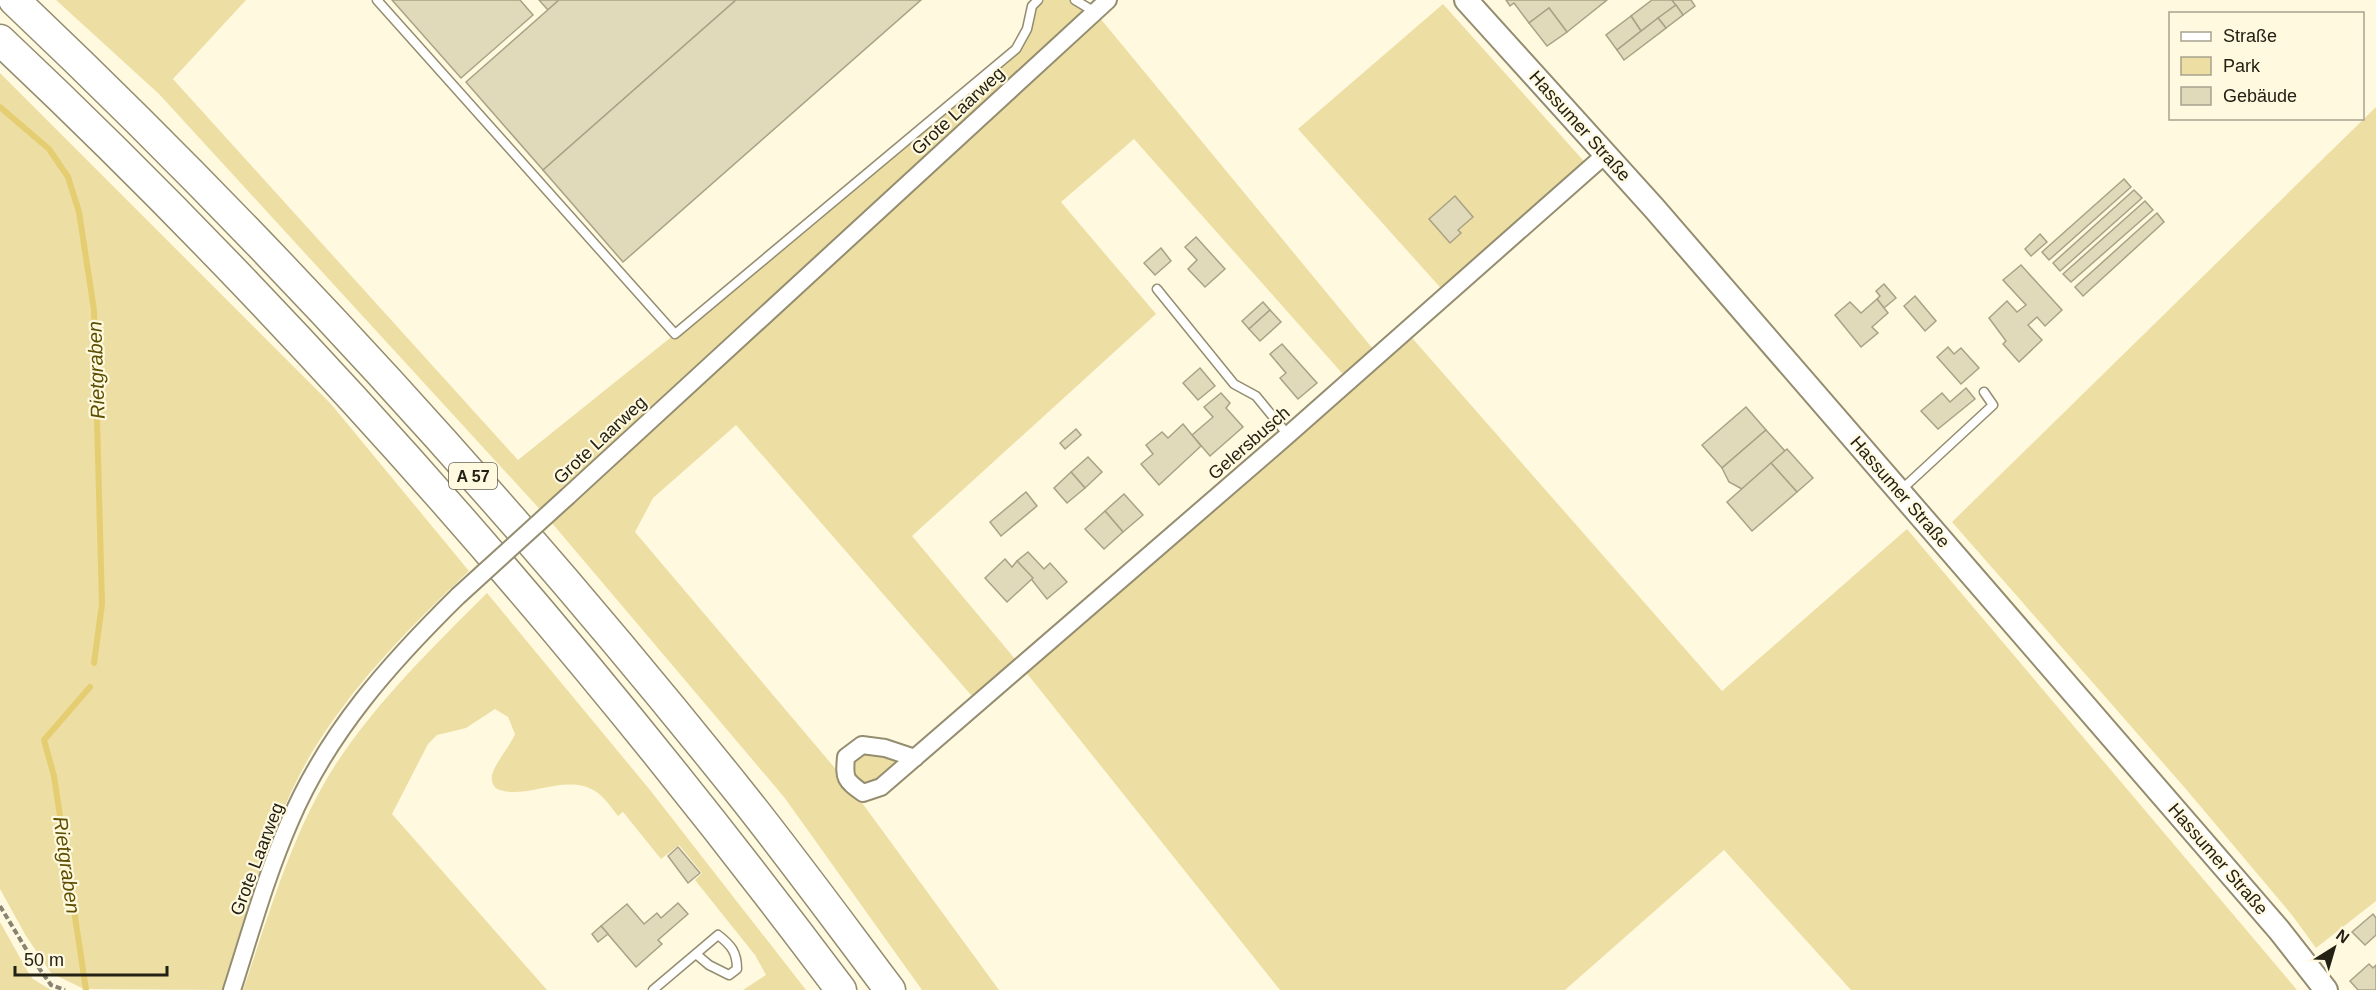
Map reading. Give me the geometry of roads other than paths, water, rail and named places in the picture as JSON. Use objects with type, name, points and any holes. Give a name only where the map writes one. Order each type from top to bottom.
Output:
[{"type":"highway","name":"A 57","points":[[14,0],[246,229],[358,347],[467,468],[574,592],[735,787],[890,990]]},
{"type":"highway","name":"A 57","points":[[0,40],[212,251],[433,488],[677,777],[841,990]]},
{"type":"street","name":"Grote Laarweg","points":[[232,990],[270,872],[290,820],[324,756],[347,719],[374,683],[458,596],[1108,0]]},
{"type":"street","name":"Hassumer Straße","points":[[1466,0],[1606,154],[1900,491],[2279,930],[2326,990]]},
{"type":"street","name":"Gelersbusch","points":[[915,758],[1288,435],[1606,154]]},
{"type":"lane","points":[[377,0],[675,334],[1016,49],[1027,29],[1032,6],[1038,0]]},
{"type":"lane","points":[[1075,0],[1095,12]]},
{"type":"lane","points":[[1157,289],[1234,384],[1256,396],[1288,435]]},
{"type":"lane","points":[[1900,491],[1994,405],[1984,392]]},
{"type":"lane","points":[[653,990],[718,935],[732,946],[737,958],[737,969],[729,975],[696,954]]},
{"type":"waterway","name":"Rietgraben","points":[[0,107],[49,149],[68,177],[79,212],[94,310],[102,604],[94,663]]},
{"type":"waterway","name":"Rietgraben","points":[[86,990],[54,776],[44,740],[90,687]]}]
